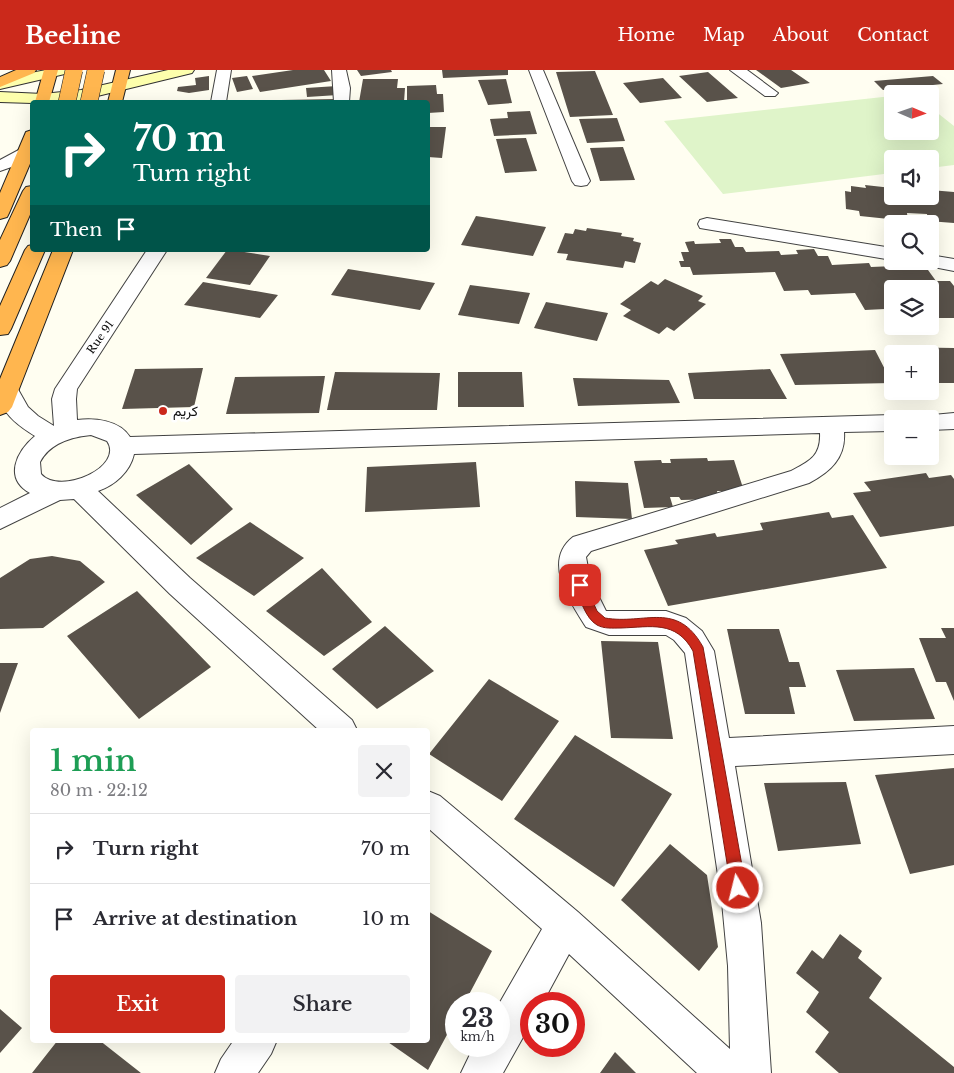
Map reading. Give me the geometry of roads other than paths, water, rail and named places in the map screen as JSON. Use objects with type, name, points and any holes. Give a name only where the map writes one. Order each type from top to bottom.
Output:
[{"type":"highway","points":[[0,83],[29,70]]},
{"type":"highway","points":[[67,100],[74,70]]},
{"type":"highway","points":[[90,100],[96,70]]},
{"type":"highway","points":[[116,100],[123,70]]},
{"type":"highway","points":[[42,100],[55,71]]},
{"type":"highway","points":[[3,201],[30,143]]},
{"type":"highway","points":[[0,261],[30,195]]},
{"type":"highway","points":[[0,329],[33,252]]},
{"type":"highway","points":[[4,398],[62,252]]},
{"type":"main road","points":[[48,100],[120,87],[160,72],[187,70]]},
{"type":"main road","points":[[0,83],[24,80],[55,71]]},
{"type":"main road","points":[[0,97],[32,100]]},
{"type":"street","points":[[218,100],[224,70]]},
{"type":"street","points":[[339,70],[342,100]]},
{"type":"street","points":[[536,70],[581,181]]},
{"type":"street","points":[[737,70],[770,94]]},
{"type":"street","points":[[0,166],[14,160],[30,143]]},
{"type":"street","points":[[707,224],[884,253]]},
{"type":"street","name":"Rue 91","points":[[59,433],[66,389],[156,252]]},
{"type":"street","points":[[939,262],[954,265]]},
{"type":"street","points":[[4,398],[31,424],[59,433]]},
{"type":"street","points":[[939,422],[954,421]]},
{"type":"street","points":[[122,446],[884,423]]},
{"type":"street","points":[[752,1073],[741,904],[699,651],[692,638],[681,628],[662,622],[608,624],[596,619],[573,571],[572,556],[582,544],[800,477],[814,470],[825,461],[832,450],[834,438],[831,425]]},
{"type":"street","points":[[0,519],[68,490],[95,484],[108,475],[117,466],[122,455],[122,446],[112,432],[91,427],[59,433],[34,451],[28,460],[27,469],[29,477],[45,489],[68,490],[180,586],[339,728]]},
{"type":"street","points":[[715,753],[954,740]]},
{"type":"street","points":[[430,809],[565,925],[727,1073]]},
{"type":"street","points":[[510,1022],[565,925]]},
{"type":"street","points":[[235,1073],[255,1043]]},
{"type":"street","points":[[481,1073],[490,1057]]},
{"type":"place","name":"كريم","points":[[163,411]]}]
